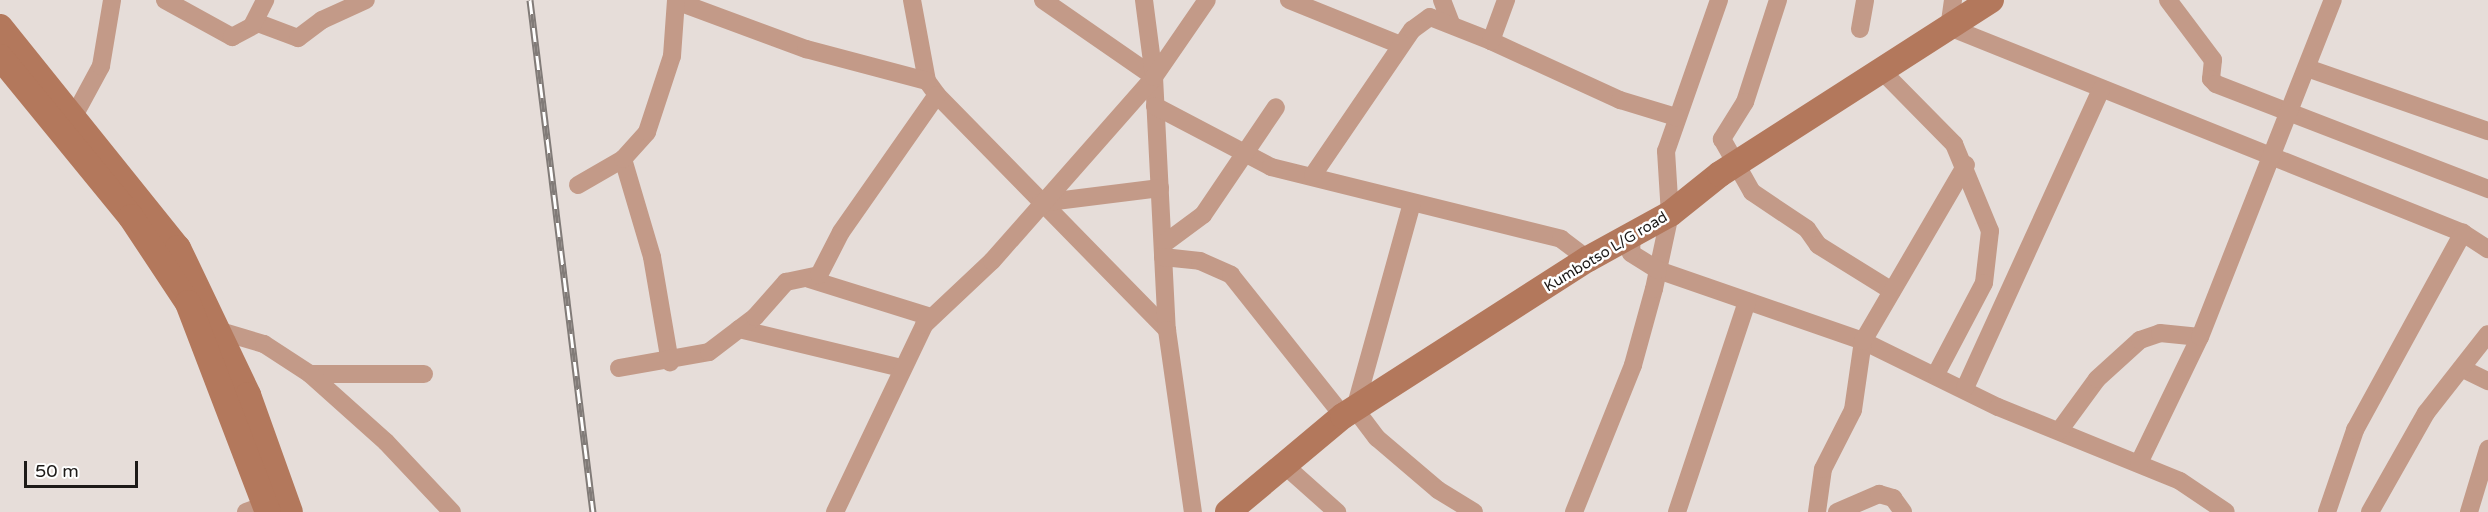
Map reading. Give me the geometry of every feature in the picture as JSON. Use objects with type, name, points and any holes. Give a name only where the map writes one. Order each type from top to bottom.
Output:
[{"type":"main road","name":"Kumbotso L/G road","points":[[1228,512],[1282,463],[1349,412],[1588,260],[1670,214],[1734,164],[1882,70],[1949,9],[1990,0]]},
{"type":"main road","points":[[0,27],[74,116],[178,248],[220,331],[290,512]]},
{"type":"main road","points":[[0,57],[131,217],[188,303],[260,510]]},
{"type":"street","points":[[74,116],[101,66],[112,0]]},
{"type":"street","points":[[165,0],[232,37],[253,24],[266,0]]},
{"type":"street","points":[[253,24],[298,38],[322,20],[366,0]]},
{"type":"street","points":[[578,185],[623,159],[640,145],[664,87],[672,56],[676,0],[806,49],[932,88],[1040,203],[1167,330]]},
{"type":"street","points":[[809,279],[828,264],[841,232],[932,88],[912,0]]},
{"type":"street","points":[[1043,0],[1154,77]]},
{"type":"street","points":[[1144,0],[1154,77],[1167,330],[1193,512]]},
{"type":"street","points":[[619,368],[670,362],[709,351],[739,329],[786,282],[809,279],[931,317],[940,315],[992,261],[1040,203],[1154,77],[1207,0]]},
{"type":"street","points":[[1289,0],[1398,44]]},
{"type":"street","points":[[1442,0],[1451,23]]},
{"type":"street","points":[[1491,41],[1506,0]]},
{"type":"street","points":[[1574,512],[1633,365],[1670,214],[1666,150],[1719,0]]},
{"type":"street","points":[[1778,0],[1745,102],[1722,139],[1734,164],[1752,192],[1807,229],[1818,245],[1892,291]]},
{"type":"street","points":[[1860,29],[1865,0]]},
{"type":"street","points":[[2168,0],[2213,60],[2211,79],[2216,84],[2288,115],[2488,189]]},
{"type":"street","points":[[2139,464],[2200,337],[2332,0]]},
{"type":"street","points":[[1949,9],[2101,89],[2271,160],[2463,233],[2488,249]]},
{"type":"street","points":[[1313,175],[1398,44],[1430,17],[1451,23],[1620,100],[1676,117]]},
{"type":"street","points":[[2307,68],[2488,131]]},
{"type":"street","points":[[1882,70],[1954,144],[1965,165],[1990,231],[1991,258],[1984,283],[1937,372]]},
{"type":"street","points":[[1965,388],[2101,89]]},
{"type":"street","points":[[1155,106],[1244,154],[1412,203],[1562,238],[1588,260]]},
{"type":"street","points":[[1164,250],[1203,215],[1276,107]]},
{"type":"street","points":[[623,159],[652,257],[670,362]]},
{"type":"street","points":[[1817,512],[1823,469],[1853,410],[1863,341],[1965,165]]},
{"type":"street","points":[[1040,203],[1160,188]]},
{"type":"street","points":[[1349,412],[1412,203]]},
{"type":"street","points":[[2327,512],[2355,430],[2463,233]]},
{"type":"street","points":[[1632,236],[1630,253],[1658,270],[1863,341],[1937,372],[1965,388],[2059,431],[2180,481],[2226,512]]},
{"type":"street","points":[[1164,250],[1200,261],[1232,275],[1349,412],[1438,490],[1474,512]]},
{"type":"street","points":[[1677,512],[1747,301]]},
{"type":"street","points":[[835,512],[902,368],[931,317]]},
{"type":"street","points":[[739,329],[902,368]]},
{"type":"street","points":[[220,331],[264,344],[310,374],[386,442],[452,512]]},
{"type":"street","points":[[2059,431],[2097,379],[2140,340],[2160,333],[2200,337]]},
{"type":"street","points":[[2370,512],[2426,413],[2463,369],[2488,334]]},
{"type":"street","points":[[2463,369],[2488,381]]},
{"type":"street","points":[[310,374],[424,374]]},
{"type":"street","points":[[2469,512],[2488,450]]},
{"type":"street","points":[[1282,463],[1337,512]]},
{"type":"street","points":[[1837,512],[1879,494],[1893,498],[1904,512]]},
{"type":"railway","points":[[530,0],[593,512]]}]
